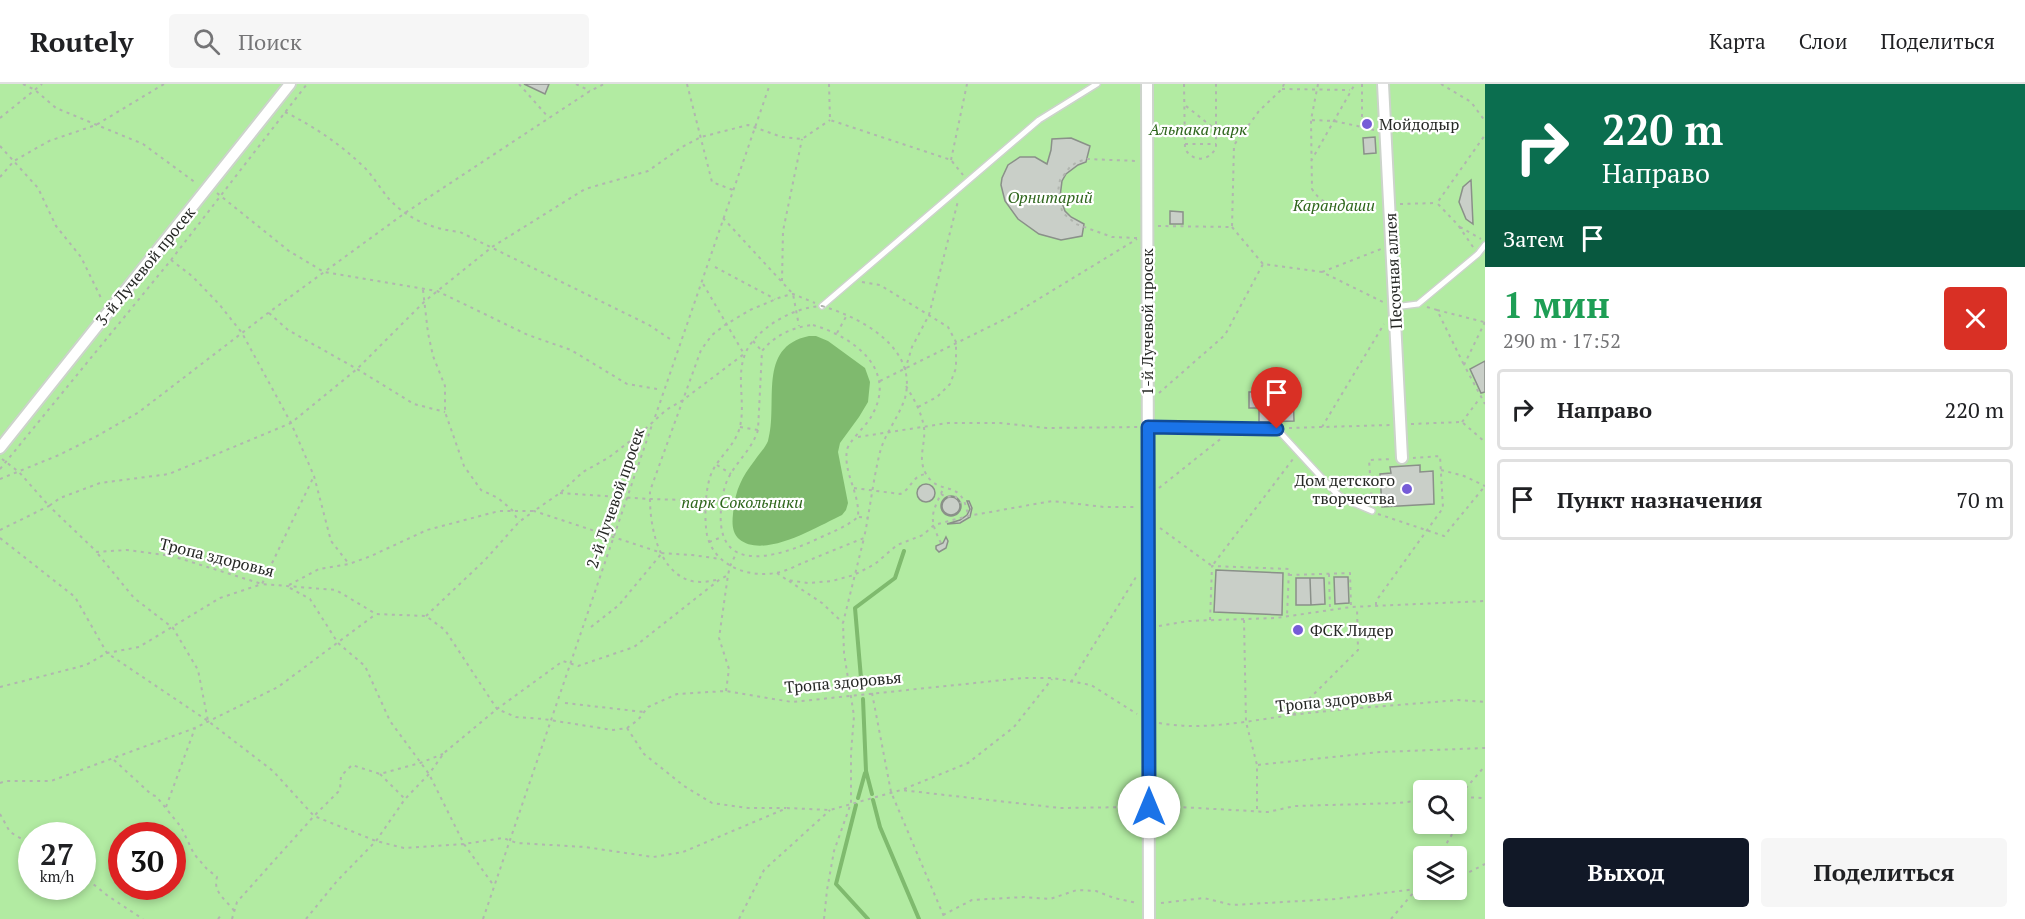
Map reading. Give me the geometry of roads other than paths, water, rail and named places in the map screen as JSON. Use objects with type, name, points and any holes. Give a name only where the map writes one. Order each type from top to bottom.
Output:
[{"type":"street","name":"3-й Лучевой просек","points":[[0,448],[290,84]]},
{"type":"street","name":"1-й Лучевой просек","points":[[1147,84],[1149,919]]},
{"type":"street","name":"Песочная аллея","points":[[1383,84],[1402,458]]},
{"type":"lane","points":[[822,306],[1039,120],[1097,84]]},
{"type":"lane","points":[[1394,308],[1418,304],[1478,254],[1485,243]]},
{"type":"lane","points":[[1148,427],[1277,429],[1335,492],[1344,499],[1372,512]]},
{"type":"waterway","points":[[862,690],[855,608],[895,578],[904,551]]},
{"type":"waterway","points":[[863,699],[866,771],[872,794]]},
{"type":"waterway","points":[[858,798],[865,773]]},
{"type":"waterway","points":[[873,800],[880,827],[919,919]]},
{"type":"waterway","points":[[856,805],[836,884],[868,919]]},
{"type":"place","name":"Мойдодыр","points":[[1367,124]]},
{"type":"place","name":"Дом детского творчества","points":[[1407,489]]},
{"type":"place","name":"ФСК Лидер","points":[[1298,630]]},
{"type":"park label","name":"Альпака парк","points":[[1198,129]]},
{"type":"park label","name":"Орнитарий","points":[[1050,197]]},
{"type":"park label","name":"Карандаши","points":[[1334,205]]},
{"type":"park label","name":"парк Сокольники","points":[[742,502]]}]
